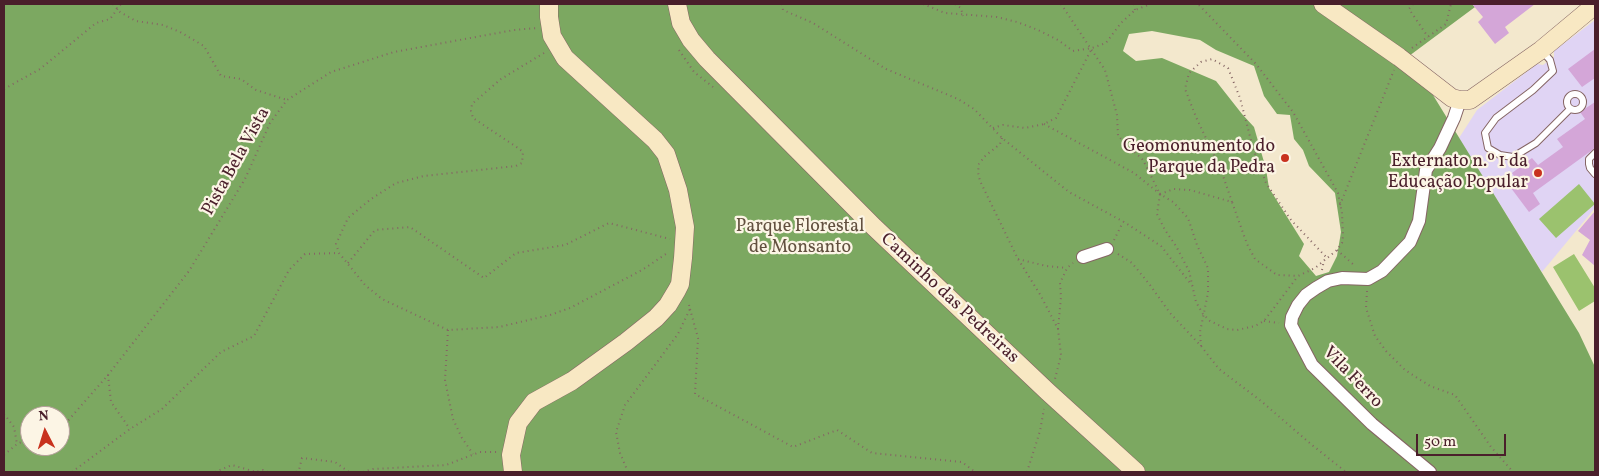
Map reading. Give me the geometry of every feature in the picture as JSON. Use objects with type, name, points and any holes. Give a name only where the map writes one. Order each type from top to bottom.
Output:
[{"type":"street","points":[[513,472],[511,455],[518,423],[534,402],[572,381],[626,342],[656,318],[668,305],[680,284],[684,243],[685,227],[678,190],[666,154],[655,140],[565,58],[552,36],[549,4]]},
{"type":"street","name":"Caminho das Pedreiras","points":[[677,4],[681,23],[691,40],[707,59],[874,227],[1048,392],[1136,472]]},
{"type":"street","points":[[1322,4],[1452,98],[1460,100],[1470,100],[1541,50],[1595,5]]},
{"type":"street","points":[[1291,325],[1292,317],[1298,305],[1306,295],[1328,281],[1342,278],[1368,279],[1382,271],[1410,242],[1419,221],[1426,170],[1450,126],[1460,100]]},
{"type":"street","points":[[1079,259],[1109,248]]},
{"type":"street","name":"Vila Ferro","points":[[1291,325],[1312,365],[1372,424],[1430,472]]},
{"type":"lane","points":[[1541,50],[1550,60],[1553,72],[1496,118],[1485,133],[1488,148],[1500,155],[1513,157],[1536,143],[1570,109]]},
{"type":"lane","points":[[1595,153],[1589,159],[1588,164],[1595,174]]},
{"type":"path","points":[[113,4],[118,10],[136,21],[163,25],[180,32],[204,46],[221,76],[241,79],[256,90],[287,100]]},
{"type":"path","points":[[4,89],[40,69],[96,23],[110,19],[121,4]]},
{"type":"path","points":[[782,4],[783,10],[813,23],[886,69],[958,99],[974,109],[1002,138],[1069,192],[1124,222],[1161,246],[1194,288]]},
{"type":"path","points":[[924,4],[944,13],[963,16],[997,17],[1017,22],[1058,40],[1073,51],[1092,48],[1106,43],[1121,23],[1134,10],[1151,4]]},
{"type":"path","points":[[955,4],[961,8],[963,16]]},
{"type":"path","points":[[1061,4],[1105,70],[1117,115],[1118,136],[1143,160],[1160,194],[1157,214],[1189,271],[1196,302],[1203,314],[1210,321],[1227,329],[1246,329],[1264,321],[1298,276]]},
{"type":"path","points":[[1134,4],[1134,10]]},
{"type":"path","points":[[1198,4],[1256,64],[1293,112],[1338,193],[1343,236],[1342,243],[1337,250],[1315,268],[1298,276],[1277,276],[1256,259],[1248,244],[1222,170],[1196,117],[1186,89],[1190,73],[1201,62],[1212,59],[1228,68],[1240,98],[1253,148],[1266,183],[1291,220],[1327,258]]},
{"type":"path","points":[[1413,4],[1409,9],[1428,37]]},
{"type":"path","points":[[1340,206],[1399,58],[1446,24],[1451,4]]},
{"type":"path","name":"Pista Bela Vista","points":[[70,418],[108,375],[189,272],[245,179],[270,123],[287,100],[331,72],[394,52],[514,30],[545,28]]},
{"type":"path","points":[[993,128],[1003,125],[1025,128],[1044,124],[1056,118],[1092,48]]},
{"type":"path","points":[[549,50],[501,79],[472,104],[473,118],[523,152],[522,163],[516,166],[424,176],[396,183],[371,199],[348,218],[336,244],[339,253],[365,285],[382,299],[448,330],[500,327],[550,315],[570,308],[642,270],[684,243]]},
{"type":"path","points":[[1044,124],[1134,173],[1173,202],[1188,218],[1197,245],[1208,268],[1208,293],[1200,332],[1201,346]]},
{"type":"path","points":[[1002,138],[1000,144],[984,157],[979,164],[980,182],[1018,259],[1041,296],[1058,329]]},
{"type":"path","points":[[1160,194],[1174,189],[1190,190],[1232,202]]},
{"type":"path","points":[[1124,222],[1109,248],[1132,263],[1150,284],[1170,313],[1201,346],[1219,370],[1261,401],[1312,446],[1346,472]]},
{"type":"path","points":[[348,263],[375,230],[410,227],[484,278],[516,253],[565,245],[609,223],[684,243]]},
{"type":"path","points":[[1337,250],[1368,279],[1366,308],[1375,336],[1386,351],[1405,370],[1430,386],[1455,395],[1490,447],[1513,472]]},
{"type":"path","points":[[72,472],[130,429],[162,409],[221,352],[254,336],[289,270],[305,254],[339,253]]},
{"type":"path","points":[[1018,259],[1046,266],[1067,268]]},
{"type":"path","points":[[1027,472],[1040,431],[1048,392],[1056,374],[1060,355],[1058,329],[1061,297],[1060,283],[1067,268],[1079,259]]},
{"type":"path","points":[[686,298],[698,338],[695,394],[794,447],[837,430],[872,452],[962,462],[975,472]]},
{"type":"path","points":[[628,472],[620,453],[616,432],[625,405],[635,389],[678,334],[690,309]]},
{"type":"path","points":[[1264,321],[1291,325]]},
{"type":"path","points":[[448,330],[445,380],[454,419],[473,454]]},
{"type":"path","points":[[108,375],[110,402],[130,429]]},
{"type":"path","points":[[4,414],[14,427],[17,444]]},
{"type":"path","points":[[4,455],[20,443]]},
{"type":"path","points":[[363,472],[446,464],[473,454],[492,451],[511,455]]},
{"type":"path","points":[[296,472],[299,470],[302,458],[335,462],[349,472]]},
{"type":"path","points":[[215,472],[232,465],[256,472],[264,470],[268,472]]},
{"type":"shaded area","name":"Externato n.º 1 da Educação Popular","points":[[1595,20],[1595,208],[1542,272],[1459,138],[1477,110],[1537,64],[1543,65],[1554,57],[1554,51]]},
{"type":"green space","name":"Parque Florestal de Monsanto","points":[[4,4],[1472,4],[1475,7],[1409,56],[1579,333],[1595,367],[1595,472],[4,472]],"holes":[[[1152,31],[1200,40],[1216,50],[1254,66],[1264,96],[1277,114],[1290,115],[1294,139],[1303,150],[1309,166],[1335,193],[1341,232],[1337,256],[1329,272],[1316,276],[1299,256],[1304,244],[1269,188],[1266,169],[1254,127],[1216,81],[1162,58],[1136,61],[1123,51],[1129,34]]]},
{"type":"green space","points":[[1579,184],[1595,204],[1556,238],[1539,219]]},
{"type":"green space","points":[[1574,254],[1595,288],[1595,301],[1579,311],[1553,267]]},
{"type":"building","points":[[1472,4],[1535,4],[1505,27],[1509,33],[1495,44],[1478,22],[1483,17]]},
{"type":"building","points":[[1595,49],[1595,78],[1582,87],[1568,69]]},
{"type":"building","points":[[1595,102],[1595,148],[1533,193],[1540,204],[1529,212],[1508,184],[1516,179],[1512,173],[1532,158],[1538,165],[1563,147],[1557,139],[1585,119],[1580,112]]},
{"type":"building","points":[[1595,211],[1595,266],[1582,255],[1590,240],[1578,231]]},
{"type":"place","name":"Geomonumento do Parque da Pedra","points":[[1285,158]]},
{"type":"place","name":"Externato n.º 1 da Educação Popular","points":[[1538,173]]}]
